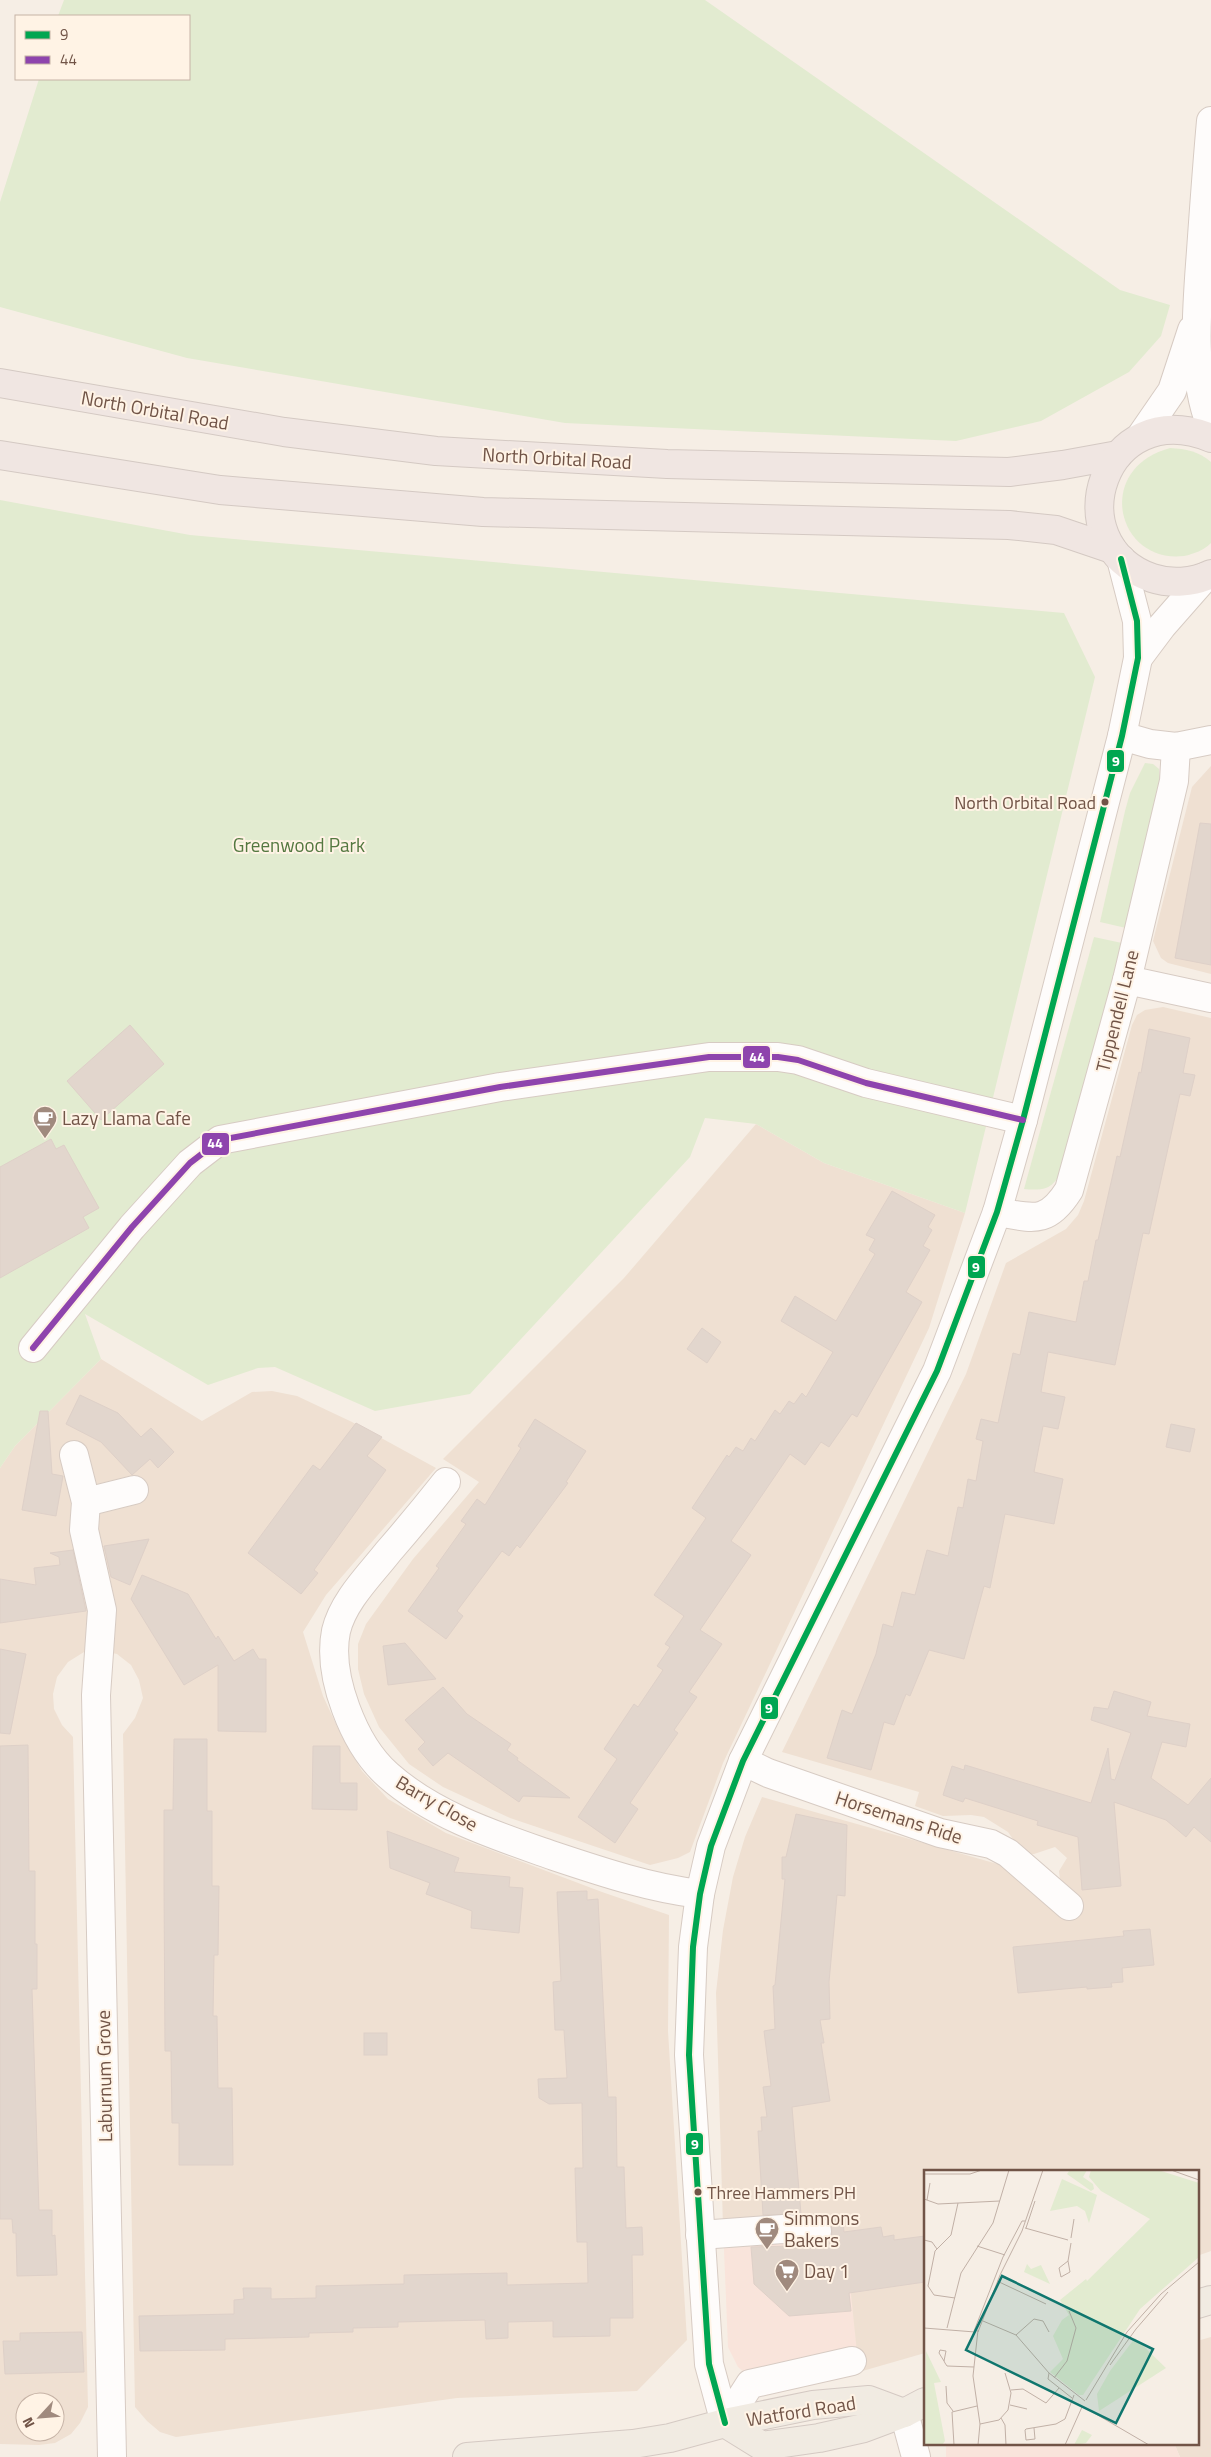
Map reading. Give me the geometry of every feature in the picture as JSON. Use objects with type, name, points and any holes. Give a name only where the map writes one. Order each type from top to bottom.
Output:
[{"type":"highway","name":"North Orbital Road","points":[[0,383],[284,432],[446,452],[666,464],[1009,472],[1118,455]]},
{"type":"highway","points":[[1117,554],[1102,526],[1099,501],[1105,476],[1118,455],[1142,436],[1166,429],[1192,430],[1211,438]]},
{"type":"highway","points":[[0,455],[220,490],[483,512],[1009,525],[1056,530],[1117,554],[1140,573],[1161,581],[1183,582],[1208,575]]},
{"type":"main road","points":[[1198,2304],[1211,2300]]},
{"type":"main road","name":"Watford Road","points":[[467,2457],[633,2444],[670,2438],[725,2423],[813,2405],[869,2400],[915,2407]]},
{"type":"street","points":[[1211,121],[1200,380],[1206,413],[1211,426]]},
{"type":"street","points":[[1142,436],[1172,390],[1204,318]]},
{"type":"street","points":[[725,2423],[709,2364],[689,2055],[692,1956],[700,1894],[711,1846],[743,1761],[937,1371],[997,1212],[1023,1120],[1122,736],[1138,658],[1137,621],[1117,554]]},
{"type":"street","points":[[1138,658],[1162,626],[1208,575]]},
{"type":"street","points":[[1122,736],[1150,744],[1176,748],[1211,740]]},
{"type":"street","name":"Tippendell Lane","points":[[997,1212],[1027,1217],[1040,1217],[1051,1213],[1069,1190],[1127,980],[1174,781],[1176,748]]},
{"type":"street","points":[[1127,980],[1211,998]]},
{"type":"street","points":[[33,1348],[190,1163],[220,1140],[326,1118],[500,1087],[710,1056],[778,1057],[798,1060],[866,1083],[1023,1120]]},
{"type":"street","name":"Laburnum Grove","points":[[74,1455],[86,1502],[84,1530],[102,1610],[96,1695],[112,2457]]},
{"type":"street","name":"Barry Close","points":[[446,1482],[363,1583],[346,1609],[336,1630],[335,1658],[339,1689],[350,1719],[369,1754],[388,1775],[423,1799],[456,1818],[498,1836],[654,1886],[700,1894]]},
{"type":"street","points":[[86,1502],[134,1490]]},
{"type":"street","name":"Horsemans Ride","points":[[743,1761],[768,1773],[940,1834],[991,1844],[1008,1853],[1069,1906]]},
{"type":"street","points":[[700,2236],[783,2229],[816,2231]]},
{"type":"street","points":[[725,2423],[750,2384],[852,2361]]},
{"type":"street","points":[[915,2407],[916,2457]]},
{"type":"shaded area","points":[[1211,766],[1211,974],[1168,963],[1161,958],[1153,941],[1192,787]]},
{"type":"shaded area","points":[[1163,1007],[1211,1018],[1211,2251],[1198,2256],[1198,2170],[924,2170],[924,2353],[859,2372],[723,2226],[716,1993],[723,1930],[733,1877],[745,1837],[762,1797],[1001,1865],[1063,1887],[1059,1871],[1067,1858],[1055,1847],[1034,1854],[1026,1854],[1021,1851],[1008,1832],[984,1817],[971,1815],[943,1816],[915,1806],[919,1792],[782,1752],[966,1374],[1006,1263],[1066,1229],[1078,1215],[1084,1201],[1132,1025],[1137,1015],[1145,1010]]},
{"type":"shaded area","points":[[756,1124],[824,1163],[965,1213],[929,1328],[723,1763],[690,1852],[678,1858],[650,1865],[510,1818],[443,1787],[409,1764],[379,1727],[364,1694],[358,1669],[358,1644],[366,1624],[413,1559],[479,1482],[443,1459],[624,1278]]},
{"type":"shaded area","points":[[101,1359],[202,1421],[252,1392],[272,1391],[297,1396],[352,1422],[436,1468],[326,1595],[303,1632],[323,1696],[342,1737],[362,1771],[388,1799],[446,1833],[602,1892],[669,1915],[668,2031],[687,2340],[637,2391],[457,2398],[176,2437],[160,2432],[135,2407],[123,1734],[135,1718],[143,1698],[139,1680],[131,1665],[117,1654],[97,1650],[84,1652],[68,1662],[57,1677],[53,1694],[54,1709],[62,1725],[73,1737],[88,2407],[80,2423],[71,2434],[65,2437],[65,2392],[15,2392],[15,2442],[57,2442],[39,2445],[0,2444],[0,1468],[15,1446]]},
{"type":"shaded area","points":[[843,2217],[859,2372],[765,2390],[738,2367],[728,2347],[723,2226]]},
{"type":"shaded area","points":[[1211,2337],[1211,2457],[1180,2457],[1174,2444],[1198,2444],[1198,2341]]},
{"type":"shaded area","points":[[946,2444],[1174,2444],[1180,2457],[946,2457]]},
{"type":"green space","points":[[64,0],[705,0],[1120,290],[1170,305],[1161,336],[1129,372],[1041,421],[956,441],[565,423],[187,358],[0,307],[0,202],[39,80],[190,80],[190,15],[58,15]]},
{"type":"green space","points":[[1170,448],[1192,451],[1211,462],[1211,543],[1199,551],[1184,556],[1161,555],[1143,545],[1130,531],[1123,513],[1123,494],[1130,475],[1146,459]]},
{"type":"green space","name":"Greenwood Park","points":[[0,500],[190,535],[1064,613],[1095,677],[965,1213],[824,1163],[756,1124],[705,1118],[690,1157],[470,1394],[375,1411],[275,1367],[258,1368],[208,1385],[85,1314],[101,1359],[15,1446],[0,1468]]},
{"type":"green space","points":[[1145,763],[1153,764],[1159,769],[1160,793],[1126,928],[1100,922],[1130,793]]},
{"type":"green space","points":[[1094,937],[1122,943],[1066,1160],[1056,1181],[1052,1185],[1041,1189],[1024,1189]]},
{"type":"building","points":[[1200,823],[1211,824],[1211,965],[1175,958]]},
{"type":"building","points":[[130,1025],[164,1064],[101,1120],[67,1081]]},
{"type":"building","points":[[1149,1029],[1190,1038],[1183,1073],[1195,1075],[1190,1096],[1180,1094],[1149,1234],[1143,1233],[1115,1365],[1048,1352],[1041,1392],[1065,1397],[1058,1429],[1043,1426],[1034,1472],[1063,1479],[1054,1524],[1005,1514],[990,1588],[984,1586],[964,1659],[929,1650],[910,1696],[906,1694],[894,1725],[884,1722],[871,1770],[827,1758],[842,1710],[852,1714],[876,1654],[883,1624],[893,1627],[902,1592],[915,1595],[927,1550],[948,1556],[958,1507],[963,1508],[968,1479],[976,1481],[983,1441],[976,1439],[981,1419],[998,1423],[1013,1353],[1020,1355],[1029,1312],[1076,1322],[1084,1281],[1088,1281],[1117,1156],[1120,1157],[1139,1072],[1141,1073]]},
{"type":"building","points":[[51,1139],[56,1149],[64,1145],[99,1208],[83,1217],[89,1228],[0,1278],[0,1167]]},
{"type":"building","points":[[892,1191],[935,1215],[928,1227],[932,1230],[923,1246],[930,1250],[906,1292],[922,1302],[857,1417],[852,1414],[829,1447],[821,1442],[805,1465],[790,1454],[731,1541],[751,1555],[700,1630],[722,1644],[689,1692],[697,1697],[674,1730],[678,1733],[630,1803],[638,1809],[615,1843],[578,1817],[617,1759],[604,1749],[634,1704],[638,1707],[663,1670],[657,1666],[670,1647],[665,1644],[684,1616],[654,1595],[706,1518],[692,1508],[727,1455],[729,1457],[736,1447],[743,1451],[751,1438],[755,1441],[775,1410],[780,1414],[789,1401],[794,1404],[802,1393],[806,1397],[833,1352],[781,1321],[795,1296],[836,1321],[875,1254],[869,1250],[875,1239],[866,1235]]},
{"type":"building","points":[[702,1328],[721,1342],[707,1363],[687,1349]]},
{"type":"building","points":[[80,1395],[118,1413],[141,1437],[151,1428],[174,1452],[158,1468],[150,1459],[132,1475],[101,1442],[66,1424]]},
{"type":"building","points":[[40,1411],[48,1411],[52,1474],[63,1476],[56,1516],[22,1510]]},
{"type":"building","points":[[535,1419],[586,1451],[566,1482],[568,1483],[520,1548],[517,1545],[509,1556],[502,1551],[457,1611],[463,1616],[446,1639],[408,1611],[439,1568],[436,1566],[466,1524],[461,1521],[477,1499],[485,1505],[521,1448],[518,1446]]},
{"type":"building","points":[[356,1423],[382,1437],[367,1456],[386,1470],[314,1570],[318,1573],[301,1594],[248,1553],[313,1465],[320,1470]]},
{"type":"building","points":[[1171,1424],[1195,1429],[1190,1452],[1166,1447]]},
{"type":"building","points":[[149,1539],[130,1585],[111,1577],[104,1546]]},
{"type":"building","points":[[73,1550],[86,1611],[0,1623],[0,1579],[36,1585],[34,1568],[60,1565],[59,1557],[50,1553]]},
{"type":"building","points":[[142,1575],[188,1594],[216,1639],[218,1636],[234,1661],[253,1649],[259,1659],[266,1659],[266,1732],[218,1731],[218,1665],[184,1685],[131,1599]]},
{"type":"building","points":[[405,1643],[436,1679],[388,1685],[383,1646]]},
{"type":"building","points":[[0,1649],[26,1654],[10,1734],[0,1733]]},
{"type":"building","points":[[443,1687],[467,1714],[511,1744],[507,1750],[518,1758],[517,1760],[570,1798],[523,1796],[519,1802],[448,1753],[433,1766],[418,1749],[425,1742],[405,1720]]},
{"type":"building","points":[[1114,1691],[1151,1702],[1147,1716],[1190,1724],[1186,1747],[1162,1742],[1151,1778],[1188,1805],[1211,1778],[1211,1842],[1194,1827],[1186,1837],[1166,1820],[1114,1802],[1121,1886],[1082,1890],[1078,1837],[1037,1825],[1038,1821],[965,1798],[963,1802],[943,1795],[952,1766],[964,1770],[965,1765],[1091,1803],[1108,1748],[1111,1779],[1115,1780],[1131,1733],[1091,1720],[1094,1707],[1108,1709]]},
{"type":"building","points":[[174,1739],[207,1739],[207,1811],[212,1811],[212,1886],[219,1886],[218,1955],[214,1955],[213,2016],[217,2016],[218,2088],[232,2088],[233,2165],[179,2165],[179,2123],[172,2123],[171,2051],[165,2051],[164,1810],[173,1810]]},
{"type":"building","points":[[28,1745],[29,1871],[35,1871],[35,1944],[37,1944],[37,1989],[32,1989],[39,2210],[52,2210],[52,2236],[55,2235],[57,2275],[17,2276],[16,2233],[13,2233],[12,2219],[0,2219],[0,1746]]},
{"type":"building","points":[[313,1746],[340,1746],[340,1783],[357,1783],[357,1810],[312,1809]]},
{"type":"building","points":[[796,1814],[847,1825],[845,1896],[837,1895],[829,1982],[830,2019],[820,2020],[824,2043],[821,2043],[830,2101],[792,2107],[801,2214],[763,2215],[758,2131],[762,2131],[761,2117],[767,2117],[763,2087],[771,2086],[764,2031],[775,2029],[773,1986],[775,1985],[785,1879],[782,1879],[782,1857],[786,1857]]},
{"type":"building","points":[[387,1831],[459,1858],[454,1872],[510,1877],[509,1887],[523,1888],[519,1933],[471,1928],[472,1911],[426,1894],[430,1883],[390,1868]]},
{"type":"building","points":[[587,1891],[587,1900],[598,1899],[608,2097],[616,2097],[617,2167],[624,2167],[626,2228],[642,2227],[643,2255],[632,2255],[633,2318],[610,2318],[610,2336],[553,2337],[553,2321],[508,2322],[508,2338],[486,2339],[485,2320],[398,2322],[398,2327],[353,2328],[353,2332],[309,2333],[309,2337],[225,2339],[225,2350],[140,2351],[139,2316],[234,2314],[234,2300],[244,2299],[243,2288],[271,2288],[271,2299],[316,2298],[316,2286],[404,2284],[404,2275],[507,2273],[507,2285],[588,2283],[587,2242],[577,2242],[575,2168],[583,2168],[582,2103],[549,2104],[539,2098],[538,2079],[567,2078],[564,2030],[555,2030],[553,1982],[561,1981],[557,1892]]},
{"type":"building","points":[[1150,1929],[1154,1965],[1122,1968],[1123,1982],[1111,1983],[1112,1987],[1087,1989],[1087,1987],[1018,1993],[1013,1947],[1124,1936],[1123,1931]]},
{"type":"building","points":[[364,2033],[387,2033],[387,2055],[364,2055]]},
{"type":"building","points":[[843,2218],[844,2232],[881,2227],[883,2237],[894,2235],[894,2240],[924,2236],[924,2282],[849,2293],[851,2311],[789,2316],[754,2284],[751,2247],[824,2245],[830,2240],[832,2232],[831,2224],[827,2220]]},
{"type":"building","points":[[82,2332],[84,2372],[5,2374],[3,2341],[20,2341],[20,2333]]},
{"type":"transit line","name":"9","points":[[725,2423],[709,2364],[689,2055],[693,1947],[700,1894],[711,1846],[743,1761],[937,1371],[997,1212],[1023,1120],[1122,736],[1138,658],[1137,621],[1121,559]]},
{"type":"transit line","name":"44","points":[[33,1348],[132,1227],[190,1163],[220,1140],[500,1087],[709,1057],[778,1057],[798,1060],[866,1083],[1023,1120]]},
{"type":"place","name":"North Orbital Road","points":[[1105,802]]},
{"type":"place","name":"Lazy Llama Cafe","points":[[45,1139]]},
{"type":"place","name":"Three Hammers PH","points":[[698,2192]]},
{"type":"place","name":"Simmons Bakers","points":[[767,2250]]},
{"type":"place","name":"Day 1","points":[[787,2292]]}]
